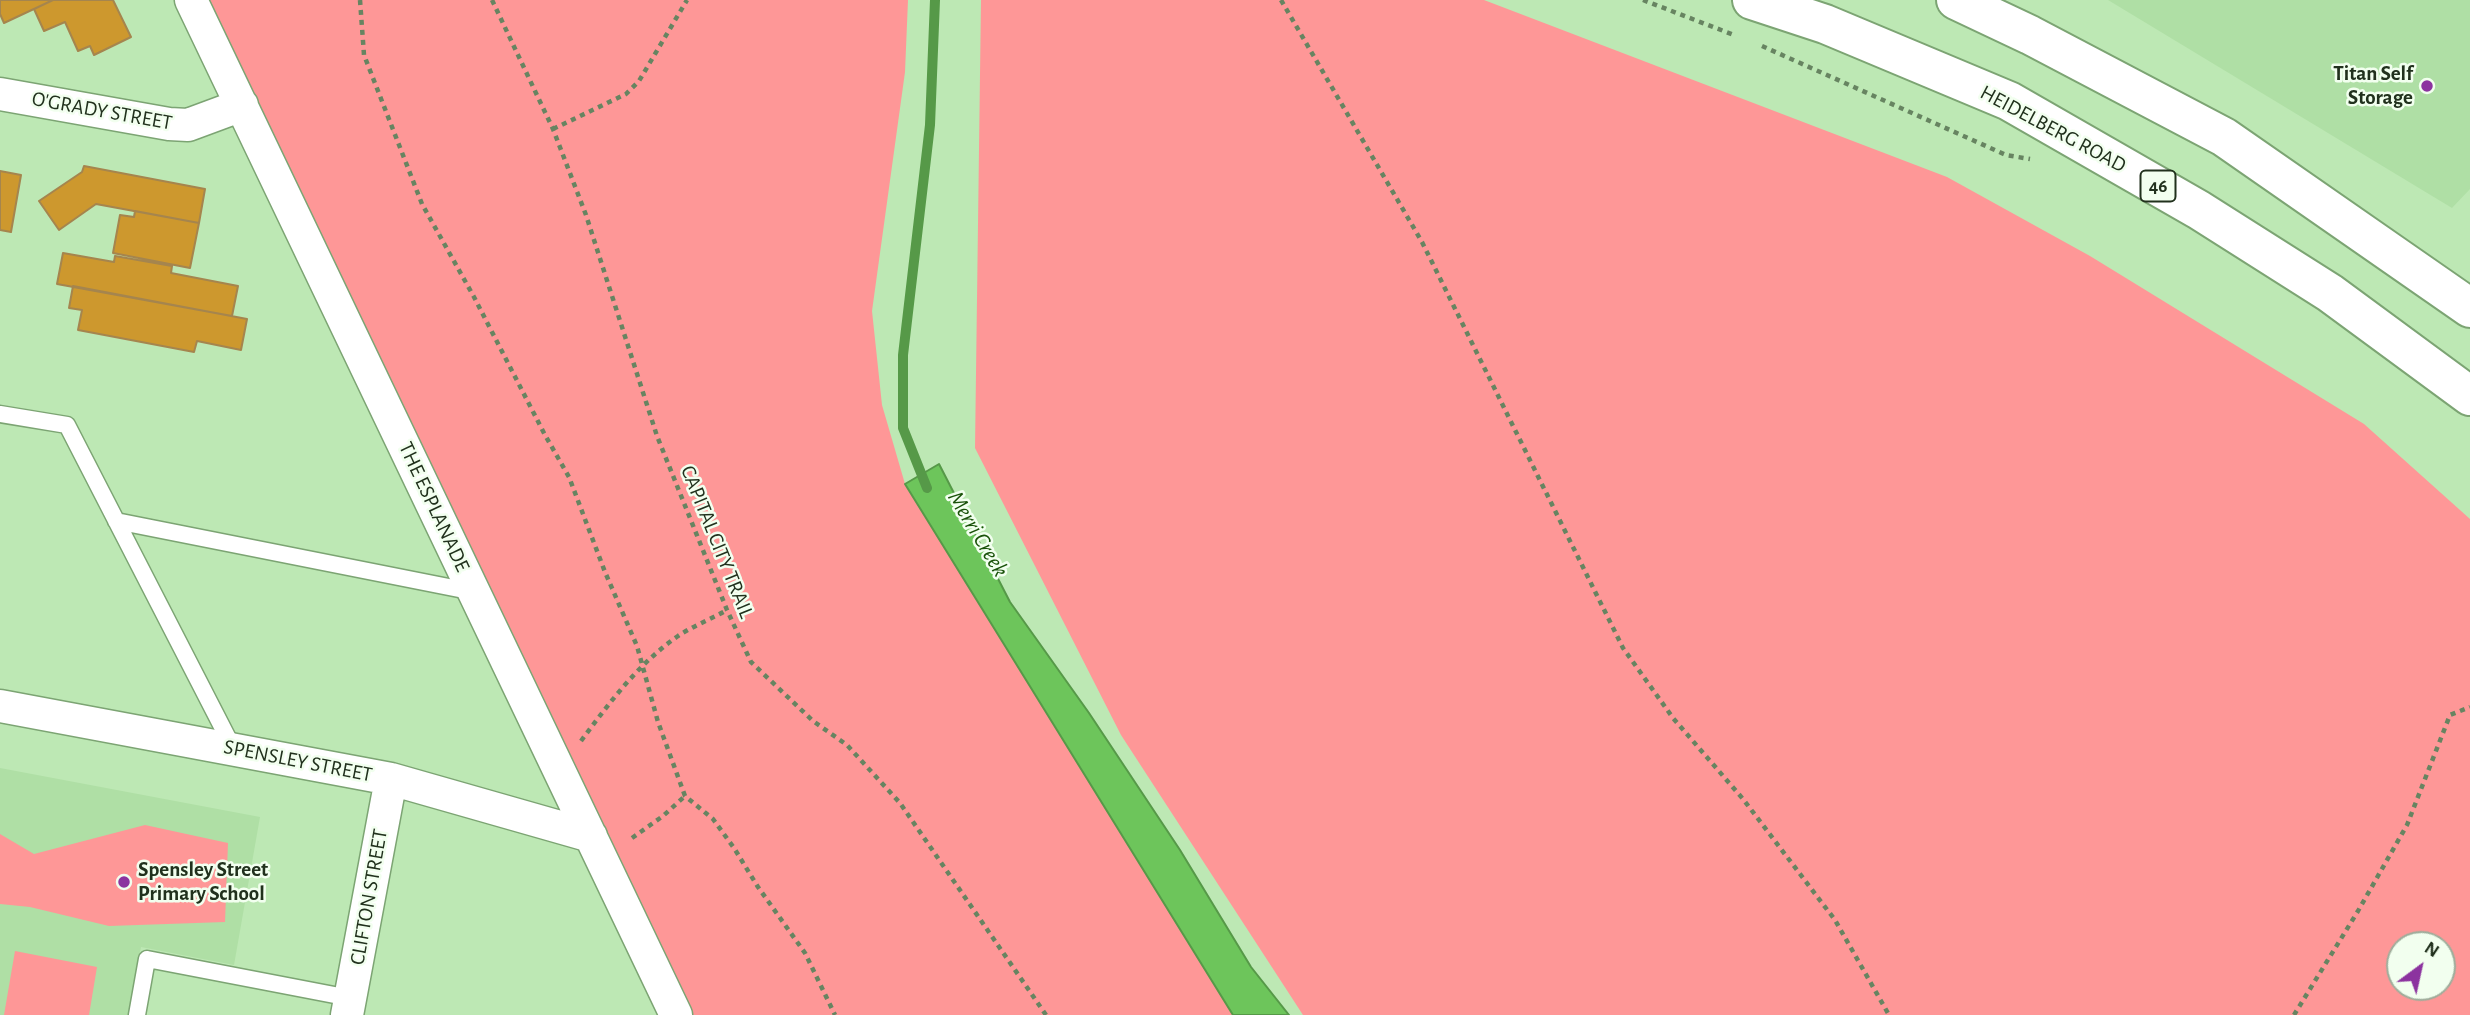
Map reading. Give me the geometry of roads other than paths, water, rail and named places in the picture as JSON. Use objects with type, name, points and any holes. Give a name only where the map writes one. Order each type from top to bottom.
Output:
[{"type":"main road","name":"HEIDELBERG ROAD","points":[[1752,0],[1825,24],[2009,101],[2199,210],[2330,293],[2470,396]]},
{"type":"main road","points":[[1956,0],[2043,42],[2224,137],[2465,294]]},
{"type":"street","name":"THE ESPLANADE","points":[[191,0],[676,1015]]},
{"type":"street","name":"O'GRADY STREET","points":[[0,94],[169,124],[188,125],[242,105]]},
{"type":"street","name":"SPENSLEY STREET","points":[[0,706],[391,779],[591,836]]},
{"type":"street","name":"CLIFTON STREET","points":[[349,1006],[391,779]]},
{"type":"lane","points":[[0,414],[67,425],[233,748]]},
{"type":"lane","points":[[116,521],[474,592]]},
{"type":"lane","points":[[137,1015],[147,959],[349,1006]]},
{"type":"waterway","name":"Merri Creek","points":[[927,488],[903,428],[903,355],[930,125],[935,0]]},
{"type":"place","name":"Titan Self Storage","points":[[2427,86]]},
{"type":"place","name":"Spensley Street Primary School","points":[[124,882]]}]
